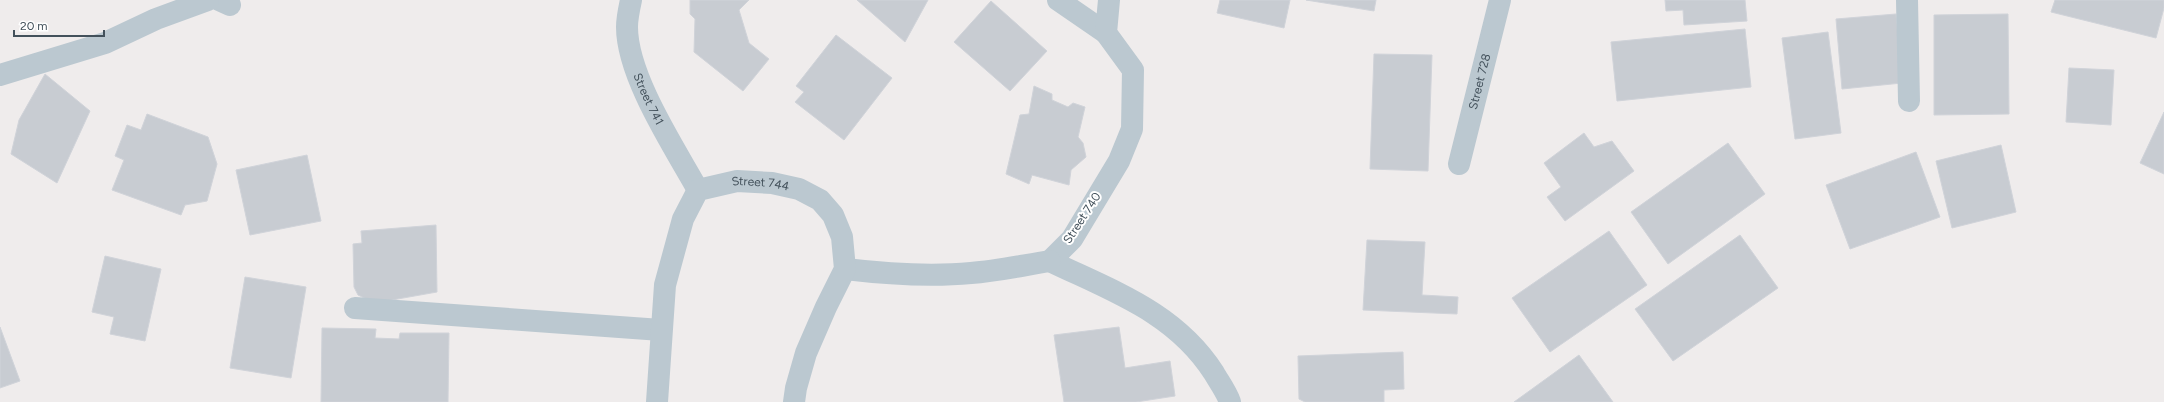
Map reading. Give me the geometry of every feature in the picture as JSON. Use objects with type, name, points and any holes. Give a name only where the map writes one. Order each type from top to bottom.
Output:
[{"type":"street","points":[[0,74],[105,43],[156,19],[208,0]]},
{"type":"street","name":"Street 741","points":[[631,0],[627,28],[632,62],[658,119],[698,190]]},
{"type":"street","name":"Street 740","points":[[1050,261],[1072,239],[1120,161],[1132,129],[1133,70],[1106,33],[1058,0]]},
{"type":"street","points":[[1106,33],[1109,0]]},
{"type":"street","name":"Street 728","points":[[1459,164],[1500,0]]},
{"type":"street","points":[[1907,0],[1909,101]]},
{"type":"street","name":"Street 744","points":[[698,190],[737,181],[772,182],[799,189],[820,200],[833,215],[842,237],[845,269]]},
{"type":"street","points":[[657,402],[665,285],[683,219],[698,190]]},
{"type":"street","points":[[794,402],[796,388],[806,353],[826,307],[845,269],[888,274],[938,275],[972,273],[1050,261],[1153,311],[1181,332],[1207,362],[1230,402]]},
{"type":"street","points":[[354,308],[661,330]]},
{"type":"building","points":[[690,0],[749,0],[739,10],[749,43],[769,59],[743,91],[694,52],[695,19],[690,14]]},
{"type":"building","points":[[857,0],[928,0],[905,42]]},
{"type":"building","points":[[1220,0],[1290,0],[1284,28],[1217,13]]},
{"type":"building","points":[[1306,0],[1376,0],[1374,11]]},
{"type":"building","points":[[1665,0],[1745,0],[1747,21],[1684,25],[1683,10],[1666,11]]},
{"type":"building","points":[[2055,0],[2164,0],[2164,8],[2156,38],[2051,12]]},
{"type":"building","points":[[991,1],[1047,51],[1010,91],[954,42]]},
{"type":"building","points":[[1896,14],[1902,83],[1842,89],[1836,19]]},
{"type":"building","points":[[2008,14],[2009,114],[1934,115],[1934,15]]},
{"type":"building","points":[[1745,29],[1751,87],[1617,101],[1611,42]]},
{"type":"building","points":[[1828,32],[1841,133],[1795,139],[1782,38]]},
{"type":"building","points":[[836,35],[892,78],[844,140],[795,102],[804,92],[796,86]]},
{"type":"building","points":[[1374,54],[1432,55],[1428,171],[1370,169]]},
{"type":"building","points":[[2069,68],[2114,70],[2111,125],[2066,122]]},
{"type":"building","points":[[45,74],[90,111],[57,183],[11,154],[19,120]]},
{"type":"building","points":[[1034,86],[1052,94],[1052,100],[1068,107],[1073,103],[1085,107],[1078,137],[1083,143],[1086,157],[1071,170],[1069,185],[1032,175],[1029,184],[1006,174],[1020,115],[1029,114]]},
{"type":"building","points":[[2164,112],[2164,174],[2140,163]]},
{"type":"building","points":[[147,114],[208,137],[217,164],[207,201],[185,205],[181,215],[112,190],[124,160],[115,156],[127,125],[141,130]]},
{"type":"building","points":[[1584,133],[1594,147],[1612,141],[1634,171],[1565,221],[1547,197],[1561,187],[1544,163]]},
{"type":"building","points":[[1728,143],[1765,194],[1668,264],[1631,212]]},
{"type":"building","points":[[2001,145],[2016,212],[1952,228],[1936,161]]},
{"type":"building","points":[[1916,152],[1940,217],[1850,249],[1826,185]]},
{"type":"building","points":[[307,155],[321,221],[250,235],[236,170]]},
{"type":"building","points":[[436,225],[437,292],[375,303],[358,295],[354,287],[353,244],[362,243],[361,231]]},
{"type":"building","points":[[1609,231],[1647,285],[1550,352],[1512,298]]},
{"type":"building","points":[[1740,235],[1778,288],[1673,361],[1635,309]]},
{"type":"building","points":[[1367,240],[1425,242],[1422,295],[1458,297],[1457,314],[1363,310]]},
{"type":"building","points":[[105,256],[161,269],[145,341],[110,334],[114,317],[92,312]]},
{"type":"building","points":[[245,277],[306,287],[291,378],[230,368]]},
{"type":"building","points":[[0,327],[20,381],[0,388]]},
{"type":"building","points":[[1119,327],[1125,368],[1170,361],[1175,396],[1136,402],[1064,402],[1054,335]]},
{"type":"building","points":[[322,328],[376,329],[375,338],[399,339],[400,333],[449,333],[448,402],[321,402]]},
{"type":"building","points":[[1403,352],[1404,389],[1384,390],[1384,402],[1305,402],[1299,399],[1298,356]]},
{"type":"building","points":[[1579,355],[1613,402],[1514,402]]}]
